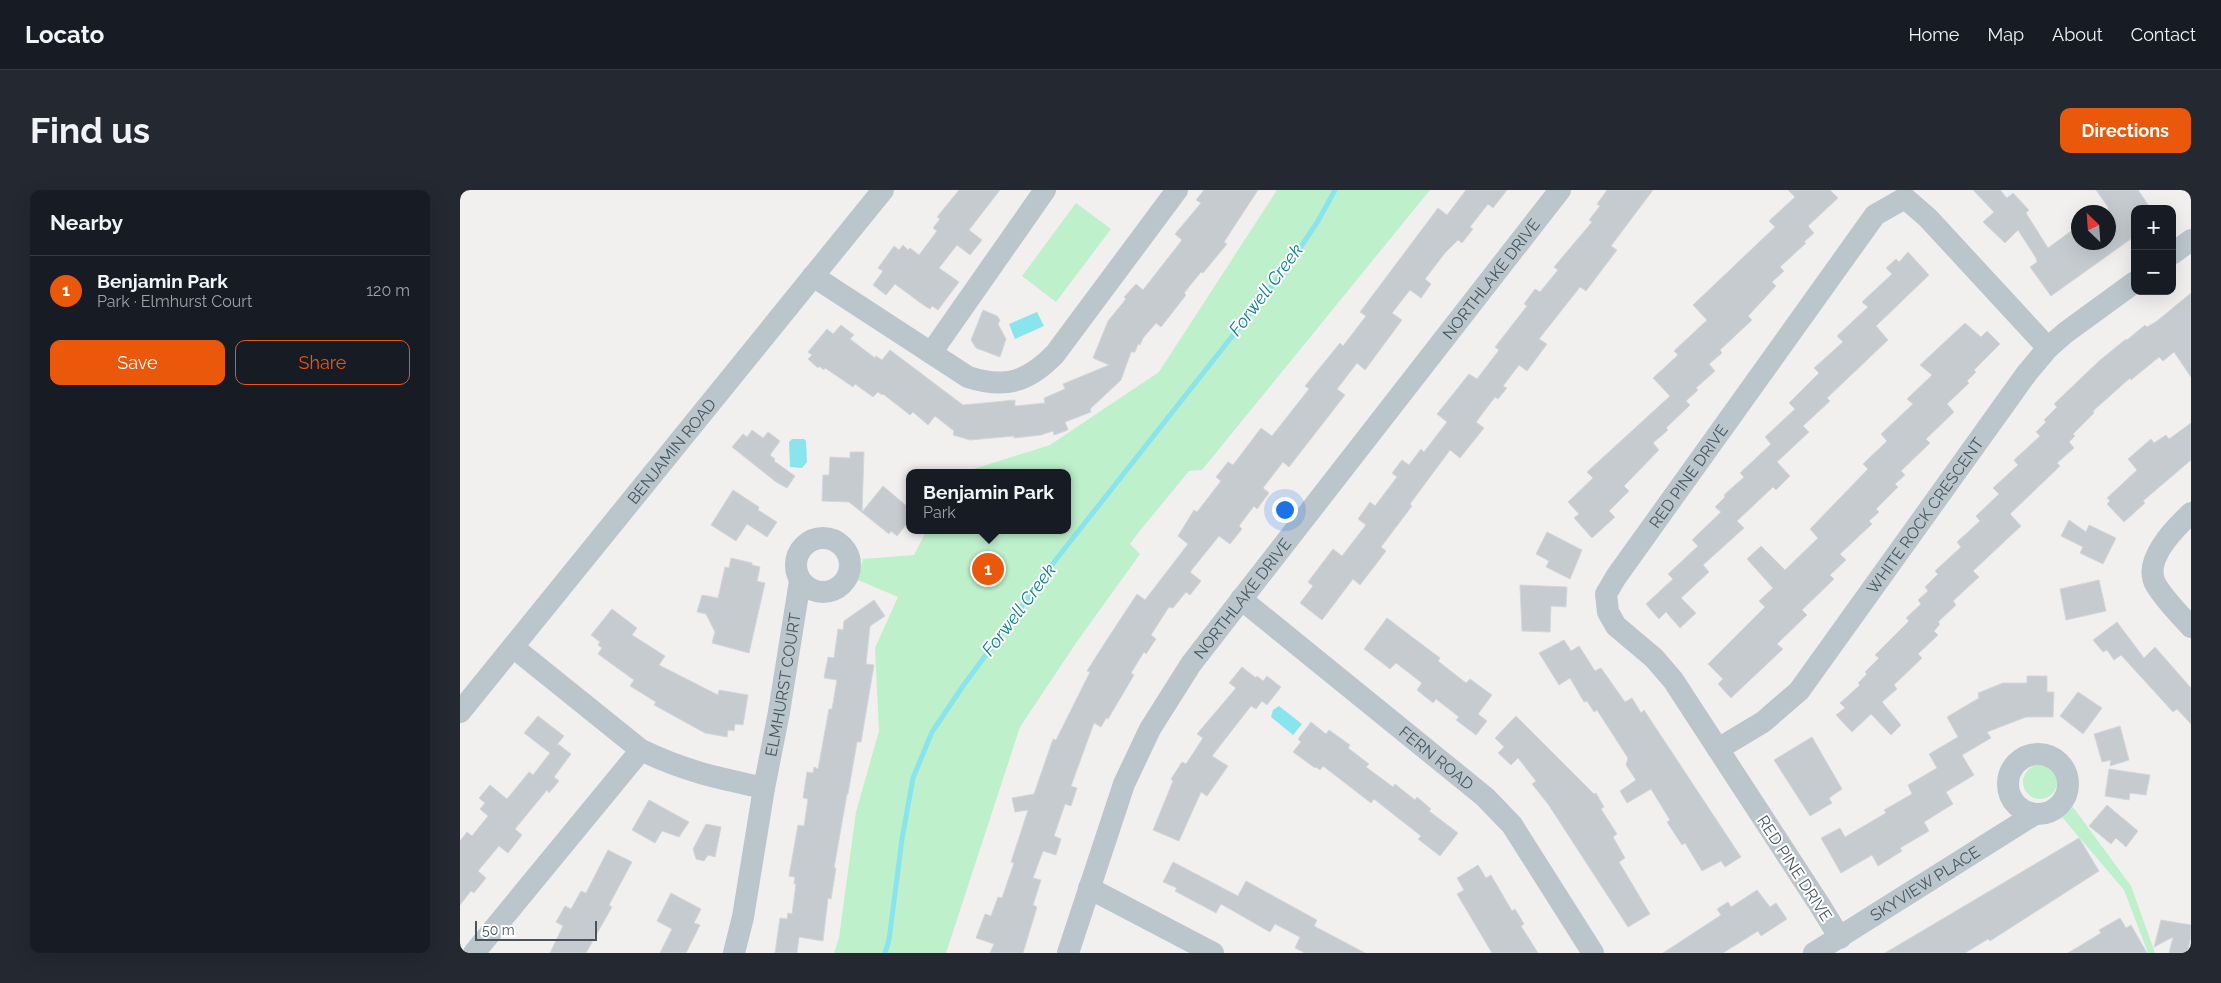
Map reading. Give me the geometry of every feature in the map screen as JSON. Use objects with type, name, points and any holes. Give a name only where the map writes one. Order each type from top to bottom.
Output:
[{"type":"street","name":"BENJAMIN ROAD","points":[[460,712],[883,190]]},
{"type":"street","points":[[932,354],[1046,190]]},
{"type":"street","points":[[813,276],[963,374],[980,380],[1004,383],[1031,375],[1055,354],[1177,190]]},
{"type":"street","name":"NORTHLAKE DRIVE","points":[[1068,953],[1124,784],[1146,737],[1191,664],[1560,190]]},
{"type":"street","name":"RED PINE DRIVE","points":[[1840,938],[1673,680],[1654,658],[1616,626],[1608,612],[1606,594],[1616,577],[1875,215],[1905,198],[1928,218],[2048,348]]},
{"type":"street","points":[[2176,251],[2191,240]]},
{"type":"street","name":"WHITE ROCK CRESCENT","points":[[1718,749],[1763,722],[1799,691],[2018,385],[2048,348],[2131,285]]},
{"type":"street","points":[[2191,513],[2160,548],[2152,570],[2155,584],[2191,627]]},
{"type":"street","name":"ELMHURST COURT","points":[[734,953],[743,917],[800,581]]},
{"type":"street","name":"FERN ROAD","points":[[1241,599],[1485,797],[1512,825],[1593,953]]},
{"type":"street","points":[[513,647],[642,750],[664,761],[703,775],[764,788]]},
{"type":"street","points":[[474,953],[642,750]]},
{"type":"street","name":"SKYVIEW PLACE","points":[[1814,953],[2035,814]]},
{"type":"street","points":[[1089,888],[1213,953]]},
{"type":"green space","points":[[1277,190],[1430,190],[1202,470],[1189,471],[1130,544],[1140,554],[1076,643],[1020,727],[946,953],[834,953],[839,938],[856,812],[879,731],[875,648],[898,597],[858,580],[863,559],[914,555],[925,534],[1071,534],[1071,469],[974,469],[1050,445],[1159,372]]},
{"type":"green space","points":[[1076,203],[1111,229],[1056,302],[1022,276]]},
{"type":"green space","points":[[2040,765],[2047,766],[2052,770],[2056,775],[2056,789],[2052,794],[2047,798],[2040,799],[2033,798],[2028,794],[2024,789],[2023,782],[2024,775],[2028,770],[2033,766]]},
{"type":"green space","points":[[2073,807],[2131,886],[2155,953],[2148,953],[2124,890],[2062,817]]},
{"type":"water","points":[[1037,312],[1044,326],[1015,339],[1009,324]]},
{"type":"water","points":[[792,439],[804,439],[806,441],[807,462],[802,468],[790,467],[789,442]]},
{"type":"water","points":[[1279,706],[1302,724],[1293,735],[1271,717],[1273,710]]},
{"type":"building","points":[[959,190],[1000,190],[969,230],[982,240],[970,255],[957,245],[939,268],[959,282],[938,310],[932,306],[930,309],[895,284],[886,295],[873,285],[883,271],[878,268],[894,246],[899,250],[903,245],[908,250],[910,248],[919,255],[937,231],[933,228],[940,219],[937,217]]},
{"type":"building","points":[[1204,190],[1258,190],[1224,242],[1227,244],[1184,293],[1186,295],[1161,327],[1156,323],[1143,338],[1140,345],[1138,344],[1135,352],[1131,352],[1121,380],[1090,409],[1091,412],[1065,422],[1068,430],[1054,435],[1053,431],[1041,435],[1014,438],[1014,436],[970,440],[953,435],[954,431],[935,416],[928,425],[913,412],[910,415],[883,394],[878,392],[873,397],[855,384],[853,387],[825,368],[824,370],[819,366],[818,368],[808,359],[812,355],[808,352],[827,329],[833,334],[841,325],[854,335],[850,339],[875,358],[876,356],[882,360],[890,350],[963,405],[1015,400],[1015,406],[1045,403],[1044,398],[1065,389],[1063,384],[1109,365],[1093,358],[1108,321],[1126,299],[1124,297],[1136,284],[1143,290],[1182,240],[1175,234],[1201,203],[1196,200]]},
{"type":"building","points":[[1466,190],[1507,190],[1493,208],[1488,204],[1470,227],[1473,229],[1462,243],[1458,240],[1445,253],[1425,279],[1431,284],[1421,298],[1410,290],[1392,313],[1402,320],[1365,370],[1357,363],[1337,389],[1345,395],[1289,467],[1283,462],[1263,488],[1269,493],[1257,509],[1254,506],[1239,526],[1242,529],[1230,544],[1219,536],[1190,572],[1201,581],[1190,595],[1186,592],[1173,608],[1169,607],[1151,635],[1156,639],[1146,654],[1144,652],[1131,673],[1134,675],[1108,719],[1106,718],[1101,727],[1094,723],[1071,786],[1077,788],[1071,806],[1065,804],[1054,836],[1061,839],[1056,855],[1043,851],[1033,878],[1041,880],[1033,905],[1037,907],[1023,953],[990,953],[994,944],[976,938],[985,914],[991,916],[998,897],[1002,898],[1014,863],[1011,862],[1028,810],[1015,812],[1012,798],[1034,794],[1053,739],[1056,740],[1090,672],[1087,671],[1137,594],[1145,600],[1188,544],[1178,536],[1194,510],[1197,512],[1221,481],[1216,477],[1228,462],[1233,465],[1261,428],[1272,436],[1309,389],[1305,386],[1340,343],[1343,346],[1366,316],[1360,312],[1438,208],[1447,215]]},
{"type":"building","points":[[1607,190],[1653,190],[1611,246],[1617,250],[1586,291],[1580,287],[1539,339],[1547,344],[1527,371],[1519,365],[1503,386],[1507,388],[1498,399],[1495,397],[1476,422],[1484,428],[1460,458],[1450,450],[1381,547],[1386,551],[1377,563],[1360,585],[1353,579],[1322,620],[1300,603],[1313,586],[1308,582],[1333,549],[1342,556],[1366,525],[1358,519],[1370,502],[1375,506],[1397,477],[1392,473],[1402,460],[1409,465],[1421,449],[1424,452],[1447,422],[1437,414],[1469,374],[1477,379],[1499,350],[1495,347],[1527,306],[1524,304],[1535,289],[1540,292],[1558,270],[1554,267],[1592,222],[1589,220],[1600,206],[1597,204]]},
{"type":"building","points":[[1788,190],[1830,190],[1838,198],[1808,226],[1814,233],[1780,267],[1784,271],[1772,282],[1776,286],[1748,316],[1752,320],[1720,350],[1722,353],[1709,364],[1715,371],[1696,388],[1698,390],[1686,401],[1690,405],[1666,428],[1668,430],[1653,443],[1659,450],[1624,486],[1629,491],[1609,511],[1615,517],[1592,538],[1574,518],[1579,514],[1568,502],[1593,478],[1587,472],[1670,396],[1653,378],[1678,355],[1674,351],[1707,320],[1693,305],[1775,227],[1769,221],[1795,197]]},
{"type":"building","points":[[1973,190],[2000,190],[2007,198],[2013,193],[2029,210],[2026,213],[2048,248],[2071,231],[2071,250],[2115,250],[2051,296],[2030,267],[2037,262],[2036,258],[2018,230],[2005,243],[1983,222],[1994,212]]},
{"type":"building","points":[[2096,190],[2138,190],[2148,205],[2131,205],[2131,239],[2116,250],[2116,205],[2107,205]]},
{"type":"building","points":[[1908,252],[1929,275],[1876,326],[1888,340],[1827,398],[1830,401],[1803,426],[1809,432],[1777,462],[1790,476],[1776,490],[1773,487],[1737,521],[1744,528],[1703,565],[1709,572],[1681,598],[1696,613],[1680,628],[1666,612],[1659,619],[1646,604],[1673,579],[1668,574],[1698,546],[1692,540],[1721,512],[1715,507],[1725,497],[1724,495],[1744,477],[1740,473],[1771,444],[1765,437],[1795,409],[1789,403],[1819,373],[1814,368],[1843,342],[1837,336],[1868,307],[1862,302],[1892,274],[1886,268],[1896,259],[1899,262]]},
{"type":"building","points":[[2191,293],[2191,377],[2174,352],[2163,361],[2159,357],[2131,380],[2130,378],[2093,411],[2094,413],[2073,434],[2075,436],[2069,442],[2074,448],[2057,463],[2060,466],[2010,514],[2021,526],[1973,571],[1979,577],[1953,601],[1956,605],[1938,622],[1940,624],[1934,631],[1938,635],[1918,654],[1922,658],[1894,685],[1897,689],[1882,702],[1901,725],[1891,735],[1871,714],[1852,732],[1836,715],[1845,708],[1840,703],[1860,685],[1858,683],[1867,674],[1865,672],[1879,658],[1875,655],[1909,621],[1906,618],[1921,604],[1918,600],[1928,591],[1925,587],[1938,574],[1935,571],[1961,547],[1957,542],[1980,521],[1976,516],[1999,494],[1993,488],[2018,465],[2014,460],[2040,436],[2036,432],[2046,422],[2044,420],[2057,407],[2054,404],[2099,361],[2126,339],[2145,325],[2147,327],[2157,321]]},
{"type":"building","points":[[983,310],[997,316],[1000,320],[998,324],[1006,339],[1000,357],[976,348],[971,340]]},
{"type":"building","points":[[1965,323],[1981,337],[1987,331],[2000,344],[1974,370],[1976,372],[1967,381],[1969,383],[1947,404],[1954,412],[1926,439],[1930,443],[1901,471],[1905,475],[1895,484],[1898,487],[1876,509],[1879,512],[1869,521],[1872,524],[1840,554],[1846,560],[1830,575],[1834,579],[1802,610],[1807,615],[1777,644],[1783,649],[1731,698],[1718,684],[1723,679],[1708,664],[1765,607],[1759,601],[1773,588],[1747,559],[1761,546],[1785,570],[1818,538],[1810,529],[1868,469],[1863,464],[1887,441],[1881,434],[1913,404],[1907,399],[1932,375],[1920,365]]},
{"type":"building","points":[[2191,423],[2191,460],[2143,501],[2145,503],[2124,522],[2107,504],[2110,501],[2107,498],[2137,470],[2128,459],[2151,439],[2154,443],[2166,435],[2169,439]]},
{"type":"building","points":[[752,430],[763,438],[768,432],[780,441],[770,455],[775,459],[774,461],[795,476],[787,488],[776,482],[732,447],[743,434],[747,437]]},
{"type":"building","points":[[850,452],[864,452],[862,512],[883,486],[906,505],[906,525],[897,536],[891,531],[889,534],[849,502],[822,501],[823,475],[829,475],[830,457],[850,458]]},
{"type":"building","points":[[733,490],[759,507],[758,510],[777,522],[767,537],[747,524],[736,541],[711,525]]},
{"type":"building","points":[[2069,520],[2086,532],[2089,525],[2116,538],[2103,564],[2080,553],[2083,547],[2061,536]]},
{"type":"building","points":[[1547,532],[1582,550],[1570,579],[1546,567],[1549,561],[1536,554]]},
{"type":"building","points":[[731,558],[760,567],[757,581],[765,583],[749,653],[712,643],[715,632],[706,614],[697,612],[702,595],[718,598],[725,567],[729,568]]},
{"type":"building","points":[[2099,580],[2106,611],[2066,620],[2060,589]]},
{"type":"building","points":[[1520,585],[1567,587],[1566,607],[1551,606],[1550,632],[1522,631]]},
{"type":"building","points":[[874,600],[885,616],[870,626],[866,664],[874,665],[861,742],[857,742],[847,794],[834,868],[836,868],[831,899],[828,898],[823,941],[799,937],[797,953],[775,953],[780,918],[787,919],[788,913],[792,914],[796,884],[794,884],[795,877],[789,876],[798,825],[804,826],[808,799],[803,798],[807,772],[813,773],[814,767],[818,769],[829,709],[832,709],[837,680],[824,678],[828,657],[834,658],[838,629],[843,630],[844,621]]},
{"type":"building","points":[[612,609],[637,628],[632,635],[665,656],[659,665],[718,695],[719,690],[748,695],[743,725],[735,724],[734,731],[728,730],[727,737],[705,733],[654,705],[656,702],[630,686],[634,680],[598,654],[602,648],[598,645],[600,642],[591,635]]},
{"type":"building","points":[[1387,618],[1440,658],[1438,661],[1466,683],[1470,679],[1492,695],[1478,714],[1487,721],[1476,735],[1456,720],[1459,717],[1436,699],[1433,703],[1417,690],[1422,683],[1396,663],[1390,669],[1364,649]]},
{"type":"building","points":[[2117,622],[2144,658],[2155,647],[2191,688],[2191,724],[2177,709],[2173,712],[2121,655],[2114,660],[2107,650],[2103,652],[2093,640]]},
{"type":"building","points":[[1564,640],[1571,651],[1579,646],[1595,671],[1601,668],[1625,702],[1632,698],[1641,713],[1644,710],[1741,857],[1725,867],[1721,861],[1702,871],[1685,843],[1682,845],[1667,822],[1670,820],[1651,789],[1627,803],[1620,791],[1636,780],[1626,765],[1628,758],[1597,710],[1594,712],[1587,701],[1584,702],[1570,678],[1559,685],[1539,653]]},
{"type":"building","points":[[1242,667],[1263,681],[1267,676],[1281,687],[1267,705],[1262,701],[1256,709],[1251,706],[1212,756],[1228,766],[1207,796],[1201,792],[1179,841],[1153,830],[1173,781],[1171,779],[1182,762],[1186,764],[1203,738],[1197,734],[1236,688],[1229,683]]},
{"type":"building","points":[[2027,676],[2047,676],[2047,692],[2054,692],[2053,717],[2026,717],[1987,732],[1991,738],[1962,755],[1974,775],[1946,792],[1953,804],[1924,822],[1929,831],[1900,848],[1902,851],[1878,866],[1872,855],[1841,873],[1821,838],[1840,828],[1845,837],[1886,813],[1884,810],[1912,794],[1908,785],[1937,768],[1929,754],[1958,737],[1947,717],[1979,698],[1978,693],[2003,683],[2027,683]]},
{"type":"building","points":[[2078,692],[2102,708],[2083,734],[2060,716]]},
{"type":"building","points":[[538,716],[564,736],[556,746],[558,744],[571,754],[554,777],[559,781],[549,793],[547,790],[515,829],[522,835],[508,853],[499,846],[478,871],[486,878],[474,893],[471,891],[460,905],[460,841],[467,832],[472,836],[488,816],[480,809],[485,803],[479,798],[490,785],[507,799],[529,772],[533,775],[550,753],[524,733]]},
{"type":"building","points":[[1516,716],[1594,794],[1596,793],[1604,807],[1601,809],[1617,834],[1613,837],[1625,858],[1619,862],[1650,914],[1628,927],[1548,804],[1532,784],[1536,781],[1518,758],[1511,765],[1498,753],[1504,747],[1495,738]]},
{"type":"building","points":[[1311,722],[1326,734],[1329,730],[1350,745],[1348,748],[1369,764],[1366,767],[1393,787],[1395,784],[1415,800],[1417,797],[1431,809],[1429,811],[1458,833],[1440,856],[1418,839],[1421,836],[1374,799],[1371,803],[1323,766],[1320,770],[1315,768],[1293,752],[1301,742],[1298,739]]},
{"type":"building","points":[[2120,726],[2129,760],[2110,766],[2111,760],[2102,762],[2094,734]]},
{"type":"building","points":[[1812,737],[1842,789],[1829,798],[1832,803],[1810,816],[1774,760]]},
{"type":"building","points":[[2109,769],[2150,775],[2146,795],[2130,793],[2129,800],[2105,796]]},
{"type":"building","points":[[649,800],[689,822],[679,837],[662,831],[655,843],[632,830]]},
{"type":"building","points":[[2107,805],[2138,831],[2126,847],[2116,838],[2111,844],[2089,826]]},
{"type":"building","points":[[706,824],[721,827],[715,857],[708,855],[704,861],[696,859],[693,849]]},
{"type":"building","points":[[2079,838],[2099,871],[1990,941],[1988,939],[1965,953],[1885,953]]},
{"type":"building","points":[[608,850],[632,862],[609,905],[612,907],[586,953],[550,953],[563,926],[556,922],[565,906],[571,909],[581,891],[586,893]]},
{"type":"building","points":[[1173,862],[1238,896],[1246,881],[1317,920],[1314,926],[1365,953],[1305,953],[1295,948],[1300,937],[1275,924],[1270,932],[1221,904],[1216,913],[1175,891],[1177,888],[1163,882]]},
{"type":"building","points":[[1478,865],[1486,878],[1491,875],[1512,911],[1515,909],[1524,924],[1521,926],[1538,953],[1492,953],[1457,894],[1464,890],[1457,878]]},
{"type":"building","points":[[1757,890],[1770,907],[1776,903],[1787,919],[1761,936],[1758,931],[1723,953],[1663,953],[1721,915],[1717,909],[1728,902],[1731,907]]},
{"type":"building","points":[[671,893],[701,909],[694,923],[700,925],[686,953],[660,953],[672,929],[657,921]]},
{"type":"building","points":[[2120,918],[2126,928],[2131,925],[2147,953],[2068,953],[2101,933],[2099,930]]},
{"type":"building","points":[[2161,920],[2191,925],[2191,936],[2187,953],[2169,953],[2173,937],[2154,947]]},
{"type":"waterway","name":"Forwell Creek","points":[[885,953],[889,940],[902,839],[913,778],[932,732],[963,686],[1058,557],[1290,263],[1318,221],[1335,190]]},
{"type":"place","name":"Benjamin Park","points":[[988,569]]}]
